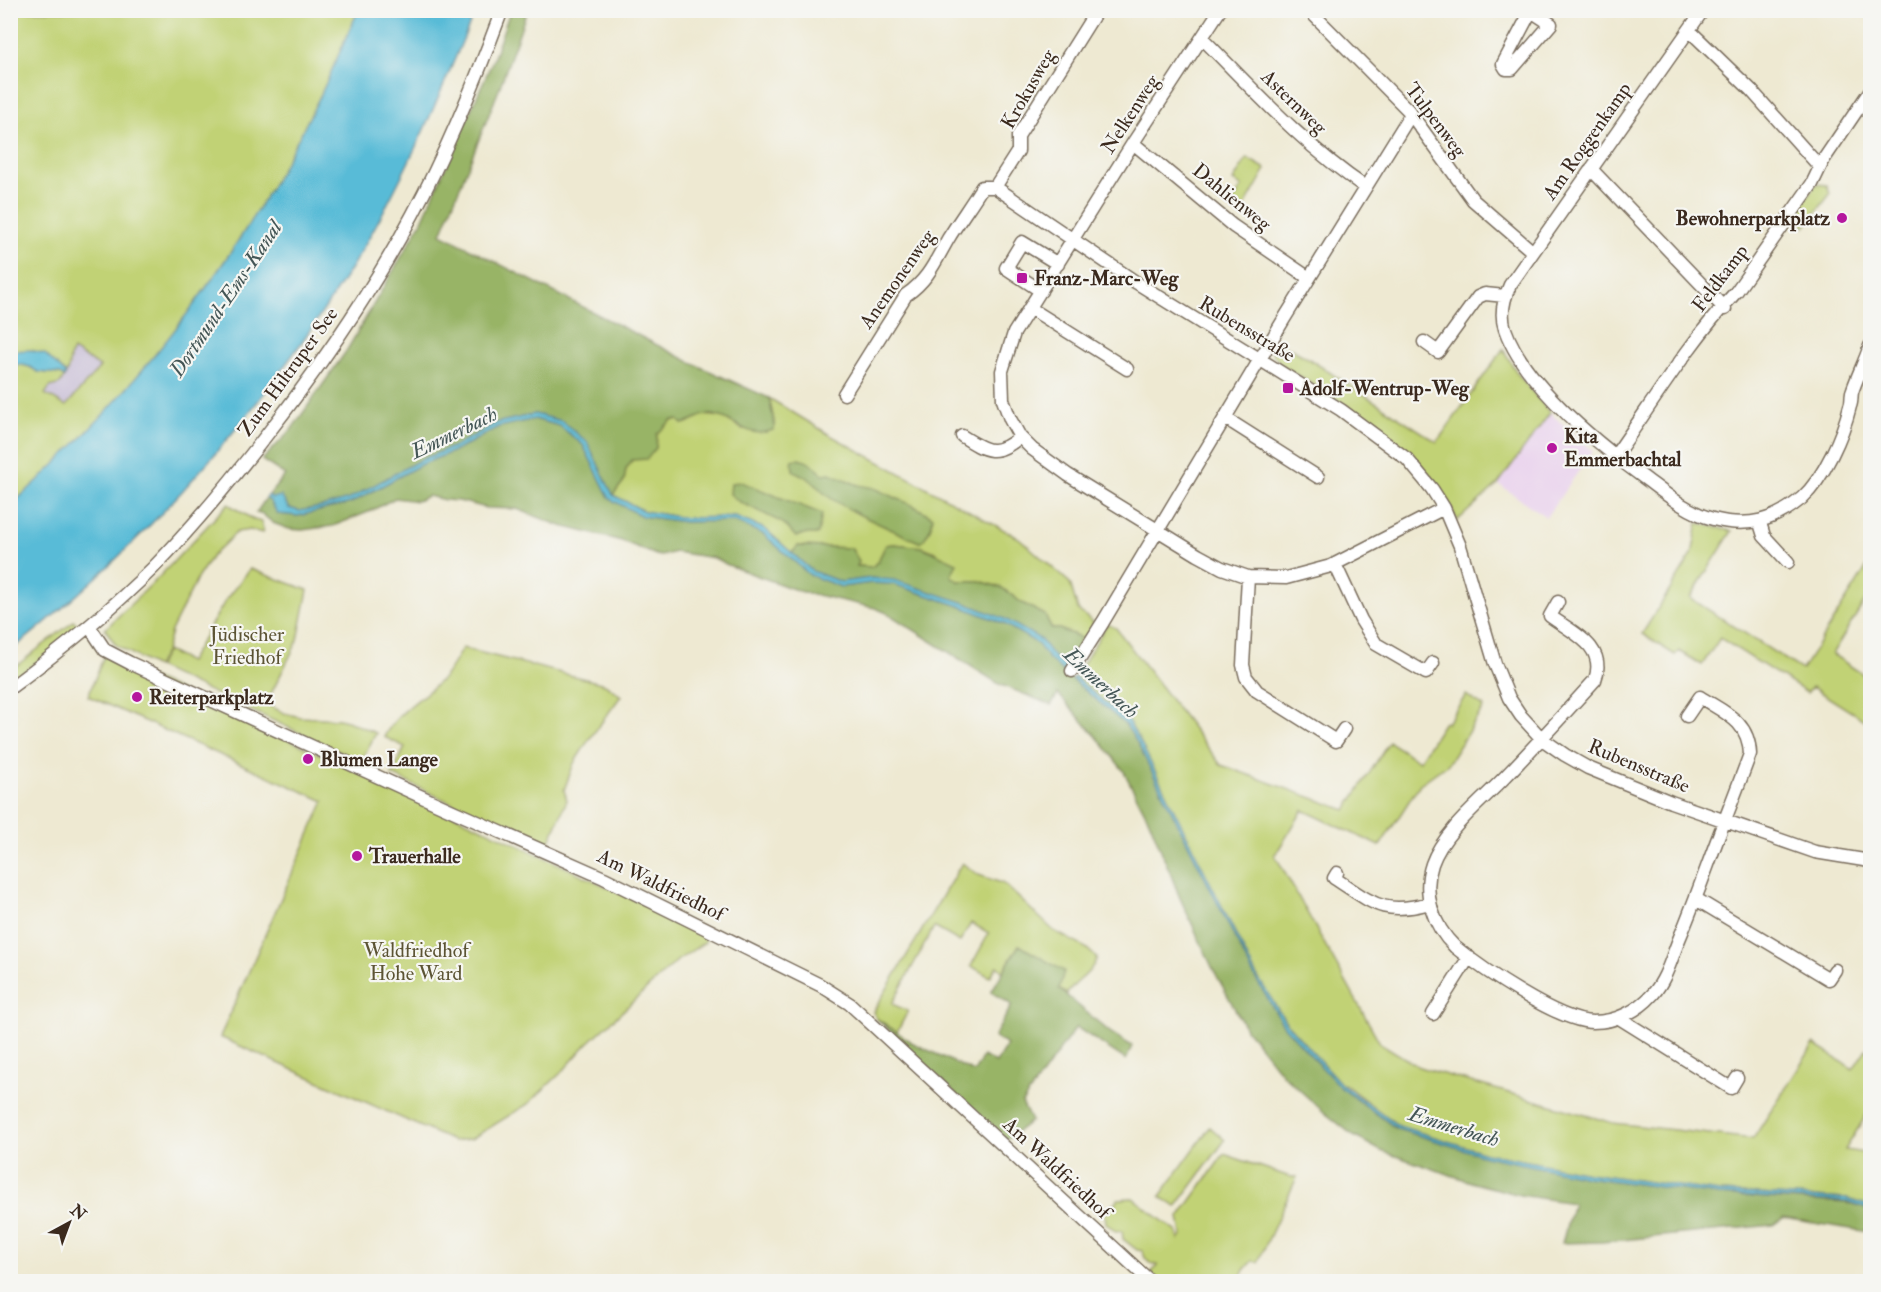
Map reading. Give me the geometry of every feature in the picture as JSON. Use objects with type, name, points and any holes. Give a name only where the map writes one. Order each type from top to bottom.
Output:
[{"type":"street","name":"Zum Hiltruper See","points":[[10,688],[89,626],[152,569],[240,470],[289,406],[359,307],[413,214],[464,108],[502,10]]},
{"type":"street","name":"Krokusweg","points":[[988,187],[1018,151],[1018,136],[1097,10]]},
{"type":"street","name":"Nelkenweg","points":[[1073,240],[1220,10]]},
{"type":"street","name":"Tulpenweg","points":[[1309,10],[1411,114],[1473,200],[1533,252]]},
{"type":"street","name":"Am Roggenkamp","points":[[1505,296],[1510,285],[1703,10]]},
{"type":"street","points":[[1531,11],[1545,14],[1551,24],[1512,69],[1506,69],[1503,64],[1531,11]]},
{"type":"street","points":[[1689,30],[1751,90],[1820,167]]},
{"type":"street","name":"Asternweg","points":[[1203,39],[1292,129],[1335,167],[1365,187]]},
{"type":"street","name":"Feldkamp","points":[[1615,456],[1812,184],[1820,167],[1870,91]]},
{"type":"street","points":[[1072,671],[1309,278],[1411,114]]},
{"type":"street","name":"Dahlienweg","points":[[1133,143],[1233,226],[1309,278]]},
{"type":"street","points":[[1591,169],[1724,308]]},
{"type":"street","name":"Rubensstraße","points":[[988,187],[1200,324],[1341,410],[1393,447],[1420,473],[1444,508],[1460,546],[1495,664],[1509,698],[1521,716],[1542,739],[1565,756],[1588,768],[1671,802],[1815,852],[1870,861]]},
{"type":"street","name":"Anemonenweg","points":[[844,394],[906,294],[920,285],[928,275],[949,237],[988,187]]},
{"type":"street","points":[[1073,240],[1014,333],[1002,371],[1003,400],[1020,437],[1032,449],[1068,475],[1222,568],[1248,577],[1286,578],[1335,564],[1444,508]]},
{"type":"street","points":[[1041,291],[1006,268],[1022,242],[1058,264]]},
{"type":"street","points":[[1424,342],[1438,352],[1478,297],[1485,294],[1505,296],[1505,328],[1515,349],[1565,412],[1615,456],[1664,493],[1702,515],[1713,519],[1760,523],[1788,508],[1804,496],[1828,463],[1851,406],[1852,394],[1870,346]]},
{"type":"street","points":[[1030,308],[1127,369]]},
{"type":"street","points":[[1225,418],[1318,477]]},
{"type":"street","points":[[962,436],[990,450],[1006,449],[1020,437]]},
{"type":"street","points":[[1760,523],[1764,537],[1788,562]]},
{"type":"street","points":[[1335,564],[1361,620],[1376,644],[1426,673],[1433,663]]},
{"type":"street","points":[[1248,577],[1243,664],[1246,677],[1257,691],[1336,741],[1344,729]]},
{"type":"street","points":[[1558,602],[1550,616],[1592,646],[1598,660],[1595,680],[1443,843],[1430,870],[1428,887],[1430,903],[1437,924],[1443,934],[1469,957],[1563,1015],[1593,1022],[1619,1018],[1640,1006],[1660,984],[1696,899],[1750,754],[1748,736],[1738,722],[1700,697],[1687,716]]},
{"type":"street","name":"Am Waldfriedhof","points":[[89,626],[105,650],[121,658],[604,878],[810,980],[850,1004],[1151,1281]]},
{"type":"street","points":[[1337,873],[1334,878],[1384,908],[1398,909],[1430,903]]},
{"type":"street","points":[[1696,899],[1829,980],[1834,970]]},
{"type":"street","points":[[1433,1014],[1469,957]]},
{"type":"street","points":[[1619,1018],[1731,1088],[1737,1078]]},
{"type":"shaded area","points":[[73,350],[101,366],[66,406],[45,394],[50,387],[60,384],[70,367],[69,357]]},
{"type":"shaded area","points":[[1550,413],[1593,451],[1546,517],[1498,484]]},
{"type":"green space","points":[[10,11],[358,11],[321,94],[291,151],[259,208],[224,262],[146,366],[58,461],[11,505],[11,368],[19,364],[38,372],[60,374],[64,377],[60,384],[50,387],[45,394],[66,406],[100,367],[73,350],[66,374],[42,354],[11,351]]},
{"type":"green space","points":[[510,11],[527,11],[498,92],[441,234],[694,364],[769,398],[775,426],[773,430],[764,432],[749,431],[714,415],[701,416],[682,424],[678,420],[672,420],[657,434],[656,448],[647,459],[632,460],[626,469],[624,481],[613,495],[587,442],[562,421],[535,414],[496,423],[457,445],[418,461],[350,499],[299,511],[289,508],[281,497],[272,498],[269,495],[285,475],[262,460],[291,430],[347,350],[421,223],[493,60]]},
{"type":"green space","points":[[1247,158],[1266,169],[1241,213],[1230,207],[1242,186],[1233,181]]},
{"type":"green space","points":[[1816,184],[1827,185],[1830,194],[1805,227],[1793,218]]},
{"type":"green space","points":[[1280,343],[1306,357],[1437,442],[1503,349],[1517,373],[1550,413],[1498,484],[1457,521],[1443,492],[1406,450],[1366,419],[1280,364],[1272,352]]},
{"type":"green space","points":[[769,398],[830,435],[1019,538],[1070,583],[1078,610],[1094,623],[1076,658],[1076,635],[1052,629],[1045,615],[1022,603],[1002,588],[980,581],[958,581],[951,576],[936,552],[923,547],[886,545],[878,561],[872,567],[857,566],[859,561],[851,548],[798,546],[792,553],[765,529],[735,517],[685,518],[644,511],[613,495],[624,481],[626,469],[632,460],[656,448],[657,434],[672,420],[678,420],[682,424],[702,415],[723,417],[742,429],[775,426]]},
{"type":"green space","points":[[534,419],[560,426],[583,445],[610,499],[642,516],[685,522],[734,521],[763,534],[810,575],[841,587],[871,583],[893,584],[1003,623],[1037,643],[1060,669],[1126,725],[1137,742],[1253,974],[1284,1026],[1340,1087],[1397,1129],[1485,1156],[1587,1177],[1719,1195],[1847,1203],[1870,1210],[1870,1232],[1783,1218],[1773,1225],[1602,1242],[1562,1243],[1573,1203],[1520,1195],[1474,1183],[1381,1151],[1354,1136],[1283,1075],[1246,1029],[1212,967],[1180,898],[1149,820],[1123,770],[1097,737],[1058,694],[1051,705],[999,684],[887,613],[875,608],[799,591],[714,558],[675,552],[656,555],[622,541],[561,526],[517,509],[487,508],[428,496],[417,501],[395,498],[371,511],[333,526],[302,530],[289,529],[273,523],[261,513],[256,513],[266,498],[278,514],[298,516],[351,503],[420,465],[459,449],[498,427]]},
{"type":"green space","points":[[799,459],[809,462],[823,474],[830,473],[858,485],[874,488],[933,517],[928,534],[921,543],[849,509],[793,470],[792,460]]},
{"type":"green space","points":[[741,482],[822,514],[818,534],[804,534],[796,537],[783,523],[738,501],[730,494],[731,483]]},
{"type":"green space","points":[[228,504],[254,520],[262,522],[263,533],[250,530],[237,532],[212,556],[198,577],[171,631],[166,651],[156,667],[116,645],[105,629],[160,576]]},
{"type":"green space","points":[[1698,523],[1732,531],[1690,598],[1802,670],[1870,562],[1870,593],[1832,654],[1870,679],[1870,724],[1812,687],[1807,693],[1720,638],[1702,665],[1679,651],[1675,655],[1642,634],[1692,555]]},
{"type":"green space","points":[[886,545],[922,547],[957,563],[951,576],[958,581],[980,581],[1002,588],[1022,603],[1045,615],[1052,629],[1059,629],[1080,637],[1079,650],[1068,670],[1040,639],[1004,619],[962,602],[871,578],[841,582],[812,571],[792,553],[798,546],[851,548],[859,561],[857,566],[872,567],[878,561]]},
{"type":"green space","name":"Jüdischer Friedhof","points":[[250,569],[308,590],[298,640],[266,704],[284,713],[300,717],[339,719],[376,733],[361,761],[157,667],[167,651],[189,662],[227,598]]},
{"type":"green space","points":[[74,621],[81,629],[11,681],[11,670]]},
{"type":"green space","points":[[1107,624],[1116,628],[1221,765],[1346,810],[1389,742],[1419,761],[1444,722],[1447,723],[1466,695],[1484,707],[1448,764],[1420,784],[1380,846],[1303,810],[1275,855],[1380,1043],[1419,1067],[1613,1123],[1753,1139],[1814,1044],[1853,1069],[1866,1049],[1870,1052],[1870,1109],[1845,1150],[1870,1154],[1870,1206],[1847,1199],[1719,1192],[1588,1173],[1486,1153],[1399,1126],[1344,1084],[1342,1085],[1287,1024],[1255,973],[1129,723],[1075,677]]},
{"type":"green space","points":[[462,648],[605,684],[621,696],[574,763],[564,790],[567,800],[547,848],[392,775],[405,747],[384,737],[402,713],[444,676]]},
{"type":"green space","name":"Waldfriedhof Hohe Ward","points":[[104,656],[450,813],[703,932],[706,936],[705,942],[678,960],[587,1044],[562,1072],[528,1104],[471,1139],[453,1141],[220,1037],[324,801],[88,696]]},
{"type":"green space","points":[[962,863],[979,875],[1004,884],[1054,931],[1086,948],[1097,958],[1090,970],[1067,994],[1059,989],[1019,945],[1003,972],[997,966],[990,977],[971,966],[989,933],[971,923],[960,942],[934,927],[892,1004],[908,1011],[897,1032],[877,1019],[873,1012]]},
{"type":"green space","points":[[1019,945],[1064,971],[1059,989],[1111,1033],[1132,1046],[1126,1060],[1076,1027],[1022,1103],[1031,1121],[1005,1141],[877,1019],[913,1043],[974,1072],[983,1056],[996,1063],[1007,1045],[994,1037],[1012,1005],[991,992]]},
{"type":"green space","points":[[1210,1127],[1225,1140],[1176,1207],[1160,1196]]},
{"type":"green space","points":[[1224,1154],[1290,1177],[1297,1177],[1258,1262],[1252,1261],[1244,1270],[1239,1281],[1159,1281],[1151,1273],[1158,1265],[1152,1264],[1144,1257],[1143,1251],[1137,1250],[1123,1239],[1122,1231],[1116,1232],[1106,1223],[1105,1214],[1118,1199],[1133,1198],[1177,1232],[1179,1239],[1182,1235],[1179,1217]]},
{"type":"water","name":"Dortmund-Ems-Kanal","points":[[358,11],[475,11],[433,109],[386,206],[351,268],[295,352],[202,469],[97,577],[11,650],[11,505],[58,461],[146,366],[224,262],[259,208],[291,151],[321,94]]},
{"type":"water","points":[[31,350],[45,354],[66,374],[64,377],[60,374],[38,372],[19,364],[11,368],[11,351]]},
{"type":"water","points":[[535,414],[562,421],[587,442],[613,495],[644,511],[685,518],[735,517],[765,529],[812,571],[841,582],[871,578],[894,580],[962,602],[1005,619],[1040,639],[1068,670],[1065,673],[1049,659],[1037,643],[1003,623],[960,606],[893,584],[871,583],[841,587],[810,575],[763,534],[734,521],[685,522],[642,516],[610,499],[583,445],[560,426],[535,419],[498,427],[459,449],[420,465],[351,503],[298,516],[278,514],[266,498],[269,495],[272,498],[281,496],[289,508],[299,511],[349,499],[418,461],[457,445],[496,423]]},
{"type":"water","points":[[1075,677],[1129,723],[1140,741],[1255,973],[1287,1024],[1342,1085],[1399,1126],[1486,1153],[1588,1173],[1719,1192],[1847,1199],[1870,1206],[1870,1210],[1847,1202],[1719,1195],[1587,1177],[1485,1156],[1398,1129],[1340,1087],[1284,1026],[1253,974],[1137,742],[1126,725],[1072,679]]},
{"type":"place","name":"Bewohnerparkplatz","points":[[1842,218]]},
{"type":"place","name":"Franz-Marc-Weg","points":[[1022,278]]},
{"type":"place","name":"Adolf-Wentrup-Weg","points":[[1288,388]]},
{"type":"place","name":"Kita Emmerbachtal","points":[[1552,448]]},
{"type":"place","name":"Reiterparkplatz","points":[[137,697]]},
{"type":"place","name":"Blumen Lange","points":[[308,759]]},
{"type":"place","name":"Trauerhalle","points":[[357,856]]},
{"type":"water label","name":"Emmerbach","points":[[454,433]]},
{"type":"water label","name":"Emmerbach","points":[[1101,683]]},
{"type":"water label","name":"Emmerbach","points":[[1454,1127]]}]
